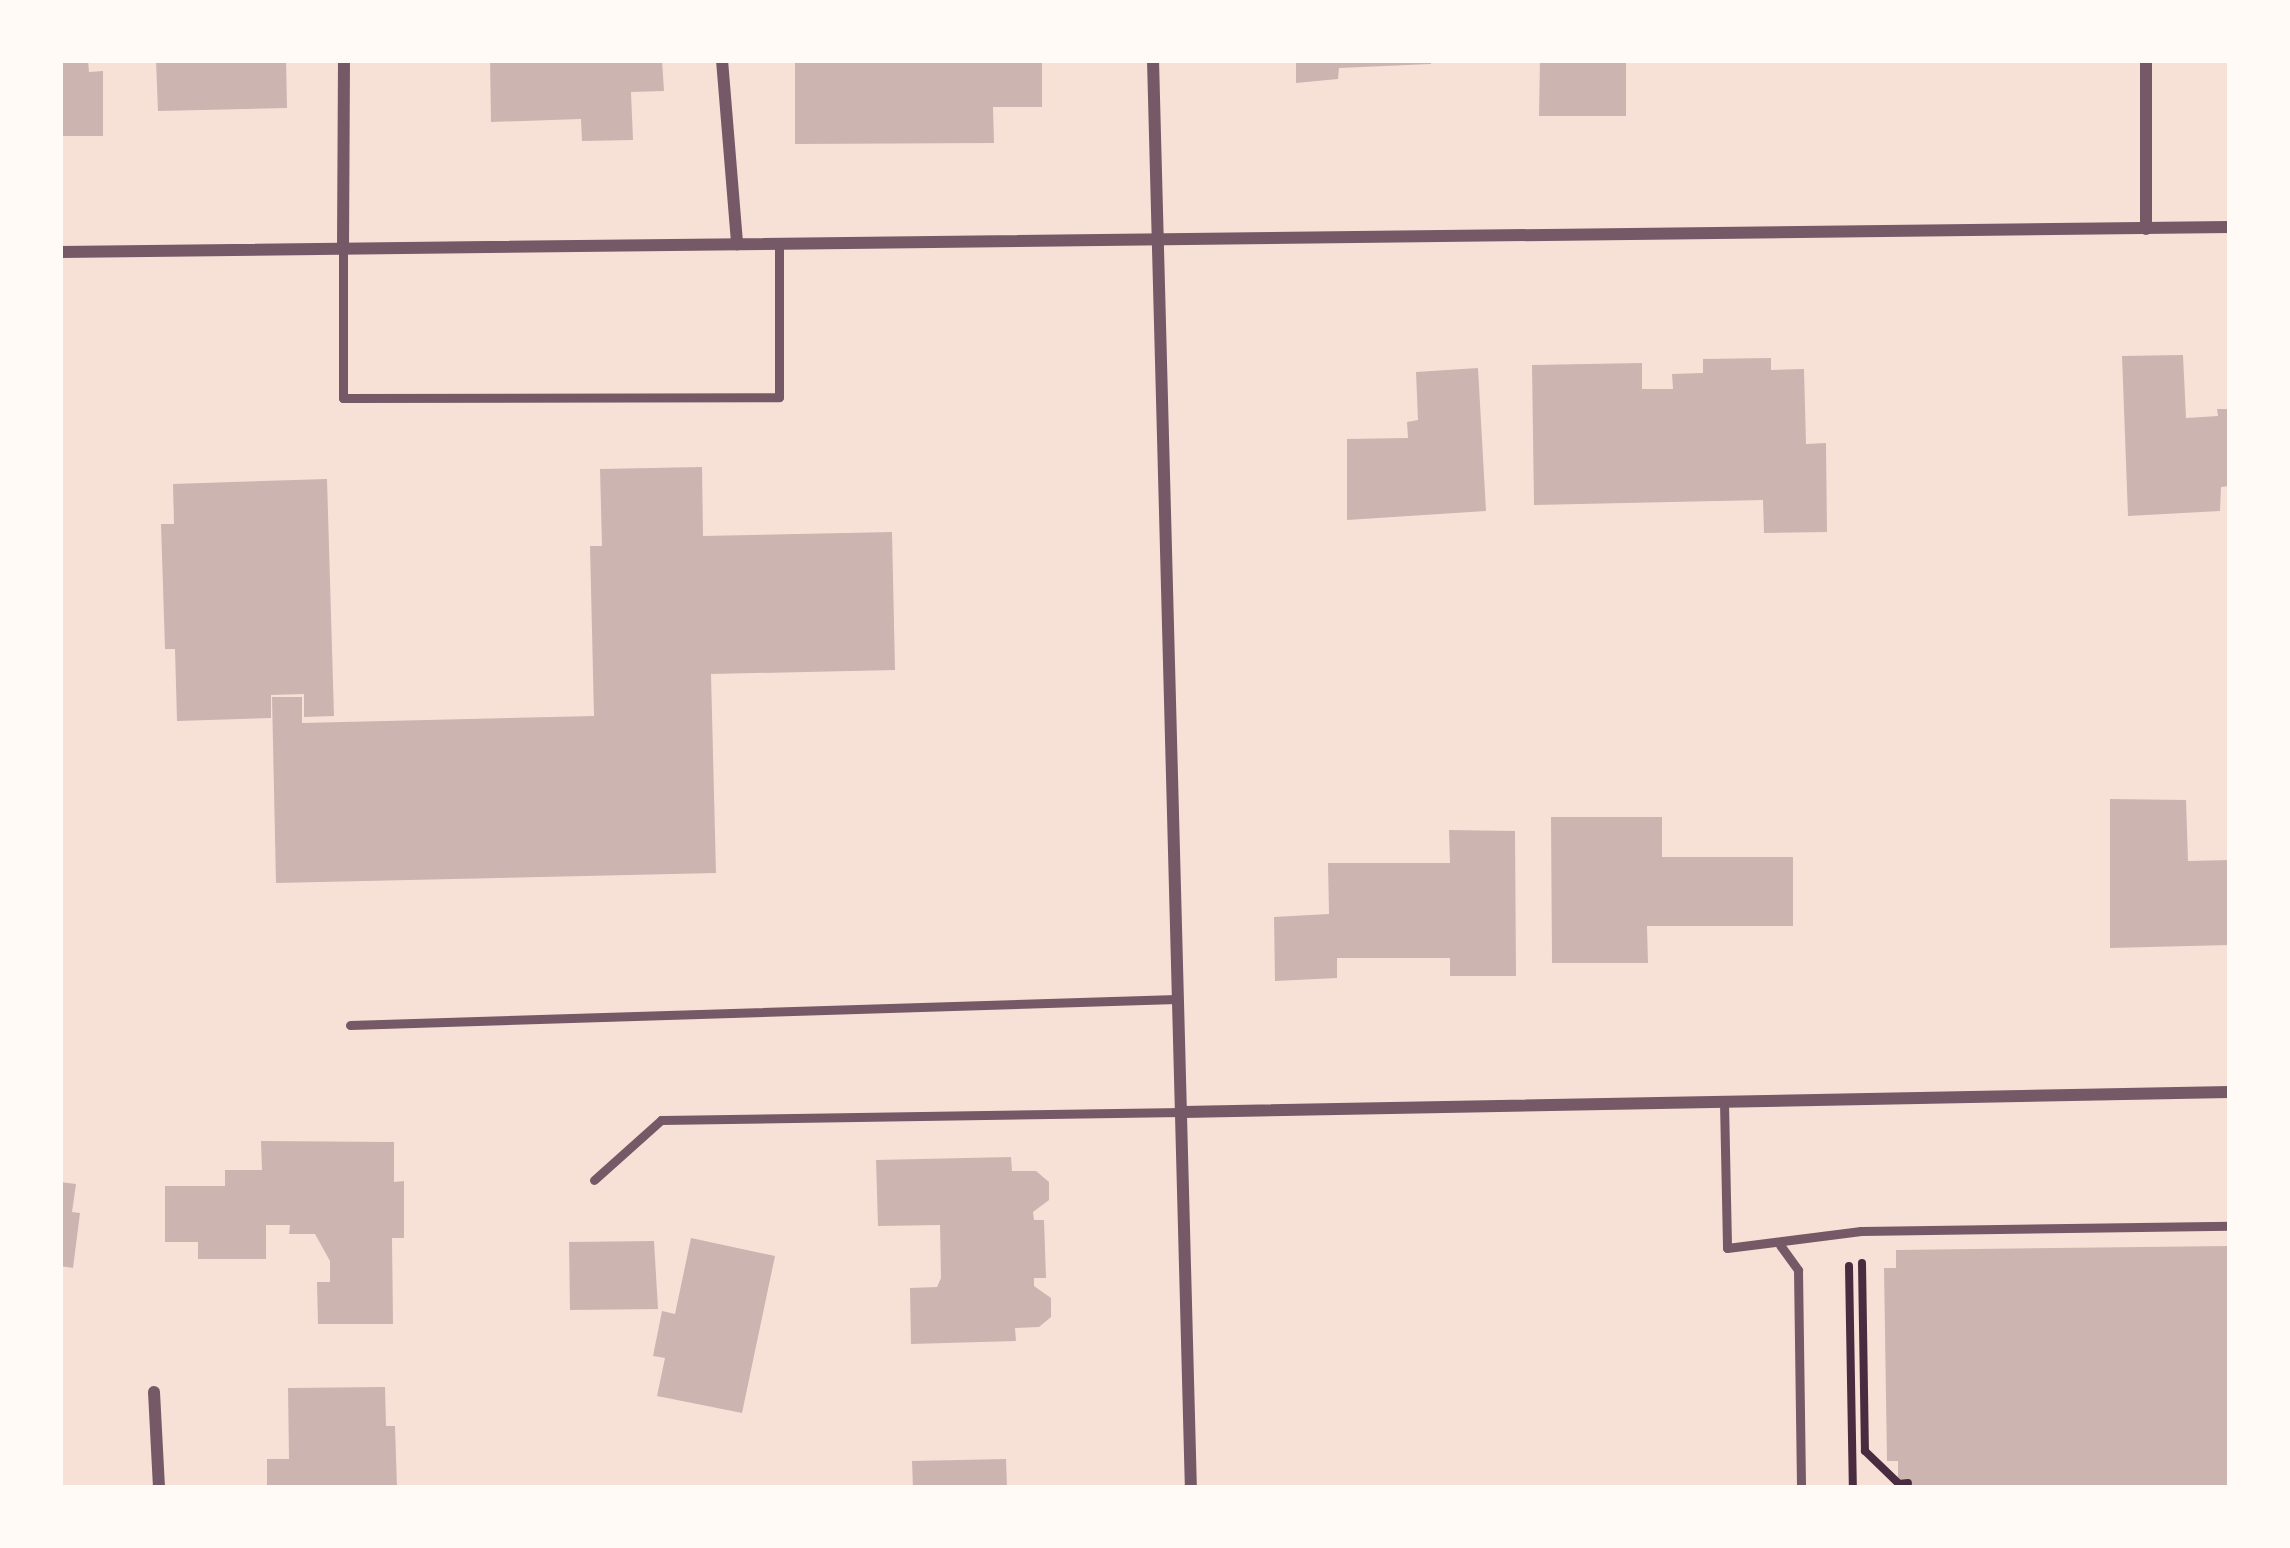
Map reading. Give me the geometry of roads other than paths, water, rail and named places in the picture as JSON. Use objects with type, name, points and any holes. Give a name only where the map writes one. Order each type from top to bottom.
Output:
[{"type":"street","points":[[343,250],[344,60]]},
{"type":"street","points":[[722,60],[737,244]]},
{"type":"street","points":[[1153,60],[1191,1488]]},
{"type":"street","points":[[2146,60],[2146,229]]},
{"type":"street","points":[[60,252],[1155,243],[2230,227]]},
{"type":"street","points":[[1183,1112],[2230,1092]]},
{"type":"street","points":[[154,1392],[159,1488]]},
{"type":"lane","points":[[343,250],[343,398],[779,397],[779,244]]},
{"type":"lane","points":[[350,1025],[1177,999]]},
{"type":"lane","points":[[1724,1102],[1727,1248],[1780,1245],[1862,1231],[2230,1226]]},
{"type":"lane","points":[[594,1180],[661,1120],[1183,1112]]},
{"type":"lane","points":[[1780,1245],[1798,1270],[1802,1488]]}]
